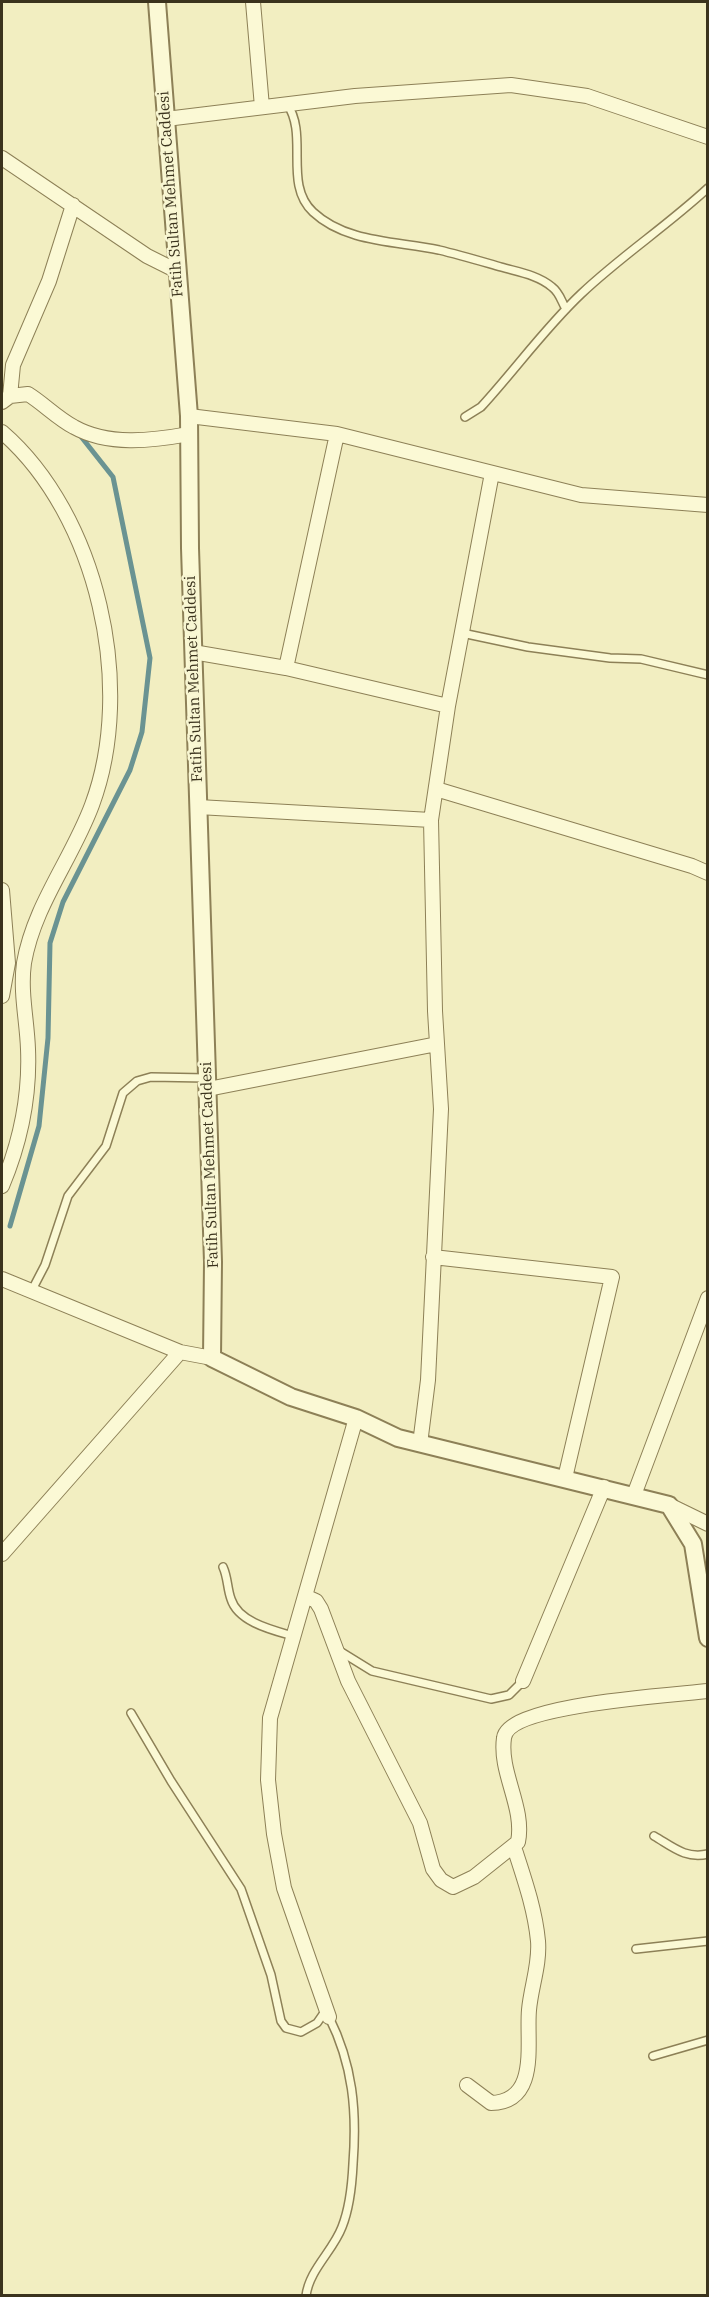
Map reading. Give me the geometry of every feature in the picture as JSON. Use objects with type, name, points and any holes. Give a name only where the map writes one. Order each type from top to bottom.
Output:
[{"type":"street","name":"Fatih Sultan Mehmet Caddesi","points":[[156,2],[189,416],[193,652],[213,1262],[212,1358]]},
{"type":"street","points":[[253,2],[262,107]]},
{"type":"street","points":[[166,118],[355,96],[512,85],[587,96],[708,137]]},
{"type":"street","points":[[2,158],[147,256],[177,271]]},
{"type":"street","points":[[72,205],[49,281],[13,365],[6,399],[28,394],[73,426],[100,437],[145,440],[189,434]]},
{"type":"street","points":[[189,416],[337,434],[581,495],[708,505]]},
{"type":"street","points":[[2,432],[42,476],[66,513],[80,544],[102,619],[109,700],[105,753],[93,803],[42,908],[24,963],[22,1004],[28,1049],[26,1099],[16,1148],[2,1186]]},
{"type":"street","points":[[286,668],[337,434]]},
{"type":"street","points":[[420,1444],[428,1380],[441,1109],[431,820],[448,706],[492,473]]},
{"type":"street","points":[[193,652],[286,668],[448,706]]},
{"type":"street","points":[[436,789],[692,866],[708,873]]},
{"type":"street","points":[[198,807],[431,820]]},
{"type":"street","points":[[2,890],[8,963],[2,996]]},
{"type":"street","points":[[207,1084],[437,1044]]},
{"type":"street","points":[[434,1257],[612,1277],[565,1478]]},
{"type":"street","points":[[2,1279],[180,1352],[212,1358],[291,1397],[356,1418],[398,1438],[634,1495],[669,1505],[708,1524]]},
{"type":"street","points":[[634,1495],[708,1298]]},
{"type":"street","points":[[2,1554],[180,1352]]},
{"type":"street","points":[[328,2013],[284,1888],[274,1834],[268,1780],[270,1718],[356,1418]]},
{"type":"street","points":[[523,1681],[604,1487]]},
{"type":"street","points":[[669,1505],[693,1545],[708,1638]]},
{"type":"street","points":[[304,1596],[316,1601],[321,1609],[348,1681],[420,1823],[434,1869],[441,1880],[453,1887],[461,1884],[514,1847],[519,1838],[517,1814],[504,1758],[504,1737],[514,1724],[550,1710],[708,1691]]},
{"type":"street","points":[[468,2085],[491,2103],[512,2099],[520,2089],[529,2062],[529,2012],[538,1943],[514,1847]]},
{"type":"lane","points":[[287,104],[294,115],[297,177],[304,202],[322,220],[348,233],[438,250],[527,274],[551,286],[560,295],[566,309]]},
{"type":"lane","points":[[465,417],[481,408],[566,309],[605,271],[676,217],[708,188]]},
{"type":"lane","points":[[462,633],[528,647],[610,658],[640,659],[708,675]]},
{"type":"lane","points":[[32,1290],[45,1265],[68,1196],[106,1146],[123,1093],[137,1081],[152,1077],[207,1084]]},
{"type":"lane","points":[[223,1567],[233,1605],[243,1615],[268,1629],[293,1636]]},
{"type":"lane","points":[[336,1649],[372,1671],[491,1699],[509,1695],[523,1681]]},
{"type":"lane","points":[[131,1713],[241,1889],[271,1975],[281,2021],[286,2028],[302,2032],[328,2013],[343,2048],[352,2081],[356,2117],[352,2181],[342,2227],[334,2245],[310,2279],[306,2295]]},
{"type":"lane","points":[[654,1836],[684,1854],[696,1857],[708,1854]]},
{"type":"lane","points":[[636,1949],[708,1941]]},
{"type":"lane","points":[[652,2056],[708,2040]]},
{"type":"waterway","points":[[10,1226],[39,1126],[48,1038],[50,943],[63,902],[130,770],[142,732],[150,658],[113,477],[79,434]]}]
